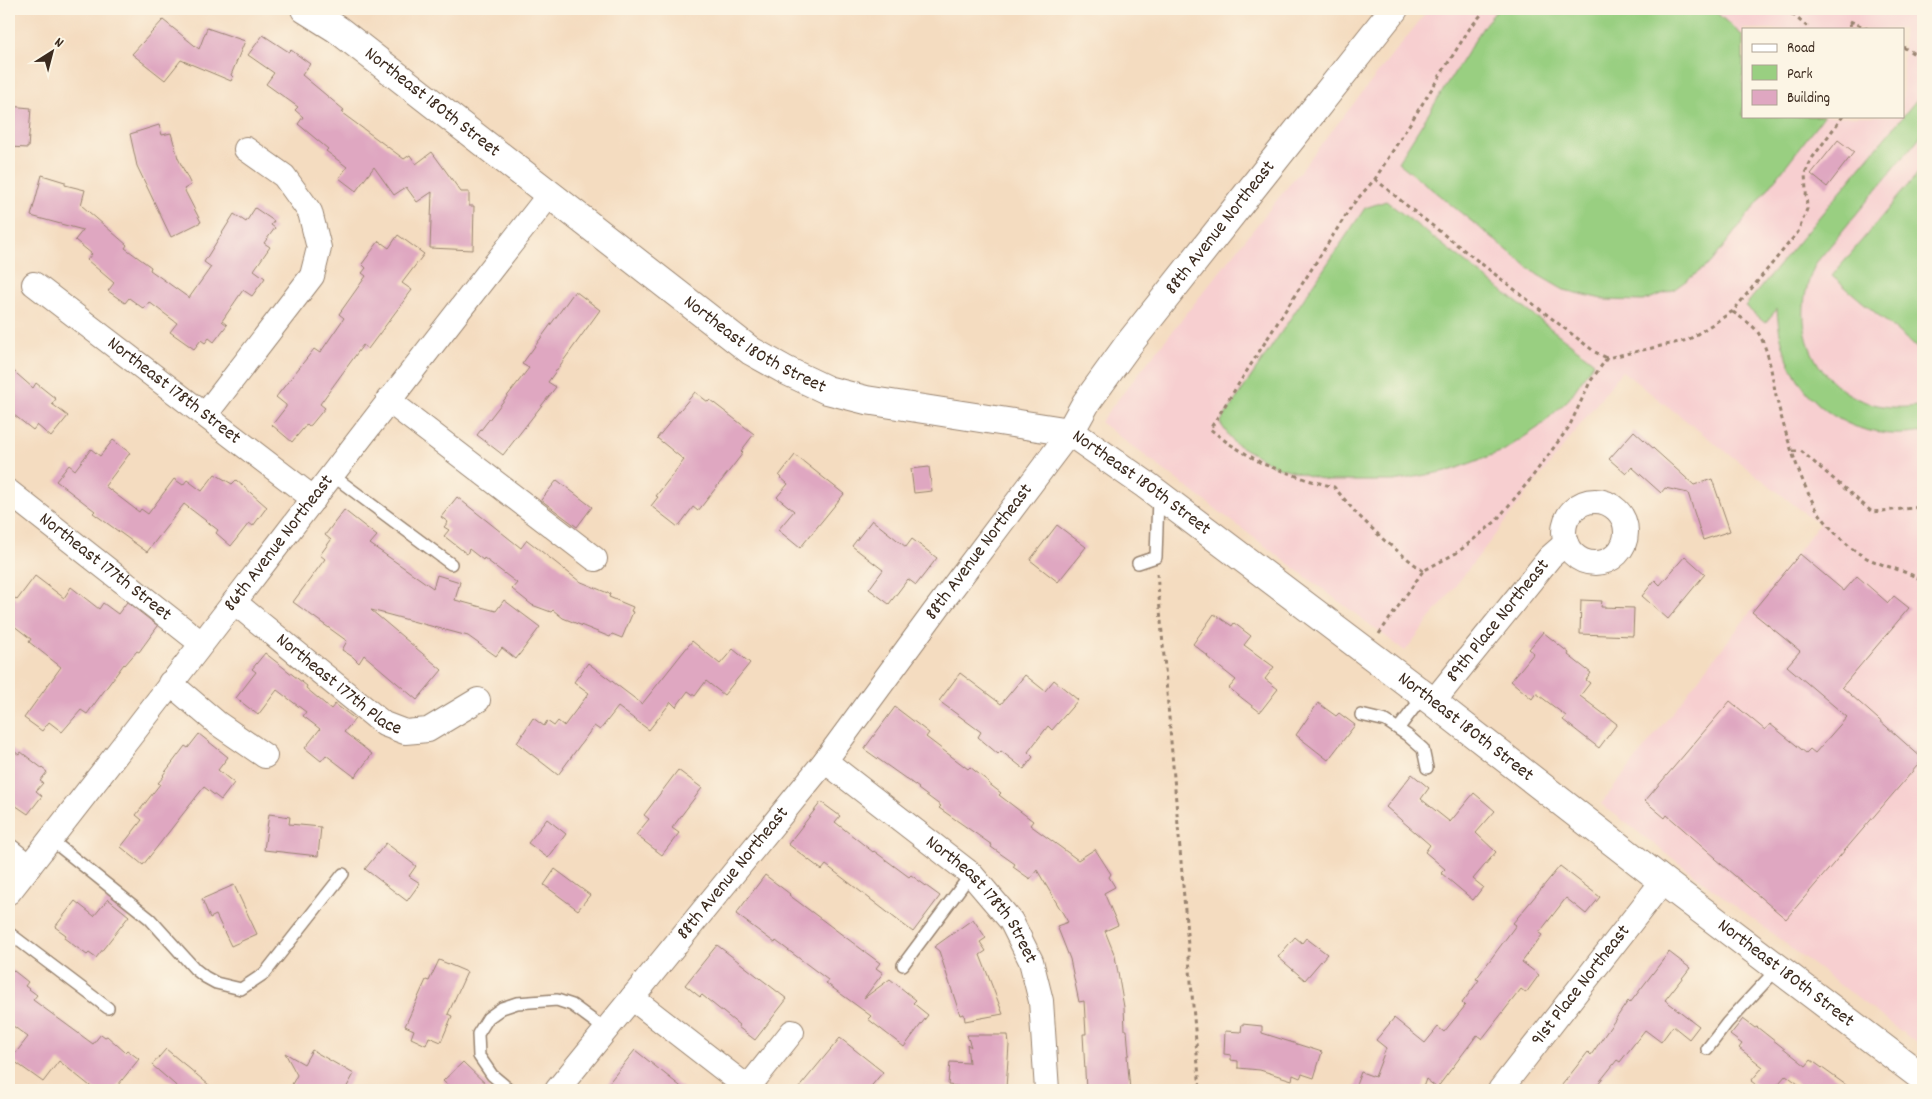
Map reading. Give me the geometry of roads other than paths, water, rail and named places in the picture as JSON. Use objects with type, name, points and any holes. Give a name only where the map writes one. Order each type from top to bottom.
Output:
[{"type":"street","name":"Northeast 180th Street","points":[[305,9],[336,30],[550,194],[751,351],[787,371],[827,390],[866,400],[1070,432],[1158,494],[1367,652],[1663,881],[1923,1078]]},
{"type":"street","name":"88th Avenue Northeast","points":[[557,1090],[825,761],[1070,432],[1086,403],[1128,345],[1394,9]]},
{"type":"street","points":[[205,415],[312,276],[319,248],[310,212],[284,176],[246,149]]},
{"type":"street","name":"86th Avenue Northeast","points":[[9,892],[314,499],[388,400],[550,194]]},
{"type":"street","name":"Northeast 178th Street","points":[[34,284],[314,499]]},
{"type":"street","points":[[388,400],[595,559]]},
{"type":"street","name":"Northeast 177th Street","points":[[9,492],[201,643]]},
{"type":"street","name":"89th Place Northeast","points":[[1429,699],[1550,556],[1566,544]]},
{"type":"street","name":"Northeast 177th Place","points":[[234,602],[384,724],[405,732],[428,730],[478,700]]},
{"type":"street","points":[[170,683],[217,722],[265,756]]},
{"type":"street","name":"Northeast 178th Street","points":[[825,761],[971,874],[1011,921],[1032,961],[1040,1001],[1047,1090]]},
{"type":"street","points":[[9,852],[29,867]]},
{"type":"street","name":"91st Place Northeast","points":[[1500,1090],[1663,881]]},
{"type":"street","points":[[632,998],[747,1089],[792,1032]]},
{"type":"lane","points":[[332,475],[451,564]]},
{"type":"lane","points":[[1138,563],[1156,557],[1158,494]]},
{"type":"lane","points":[[1398,730],[1429,699]]},
{"type":"lane","points":[[1361,715],[1386,721],[1422,749],[1427,768]]},
{"type":"lane","points":[[50,839],[150,918],[205,977],[216,983],[241,989],[265,973],[343,874]]},
{"type":"lane","points":[[903,965],[971,874]]},
{"type":"lane","points":[[9,933],[108,1008]]},
{"type":"lane","points":[[1707,1049],[1727,1023],[1778,968]]},
{"type":"lane","points":[[510,1090],[492,1074],[479,1056],[478,1034],[488,1018],[502,1008],[517,1002],[557,1000],[572,1005],[606,1030]]}]
